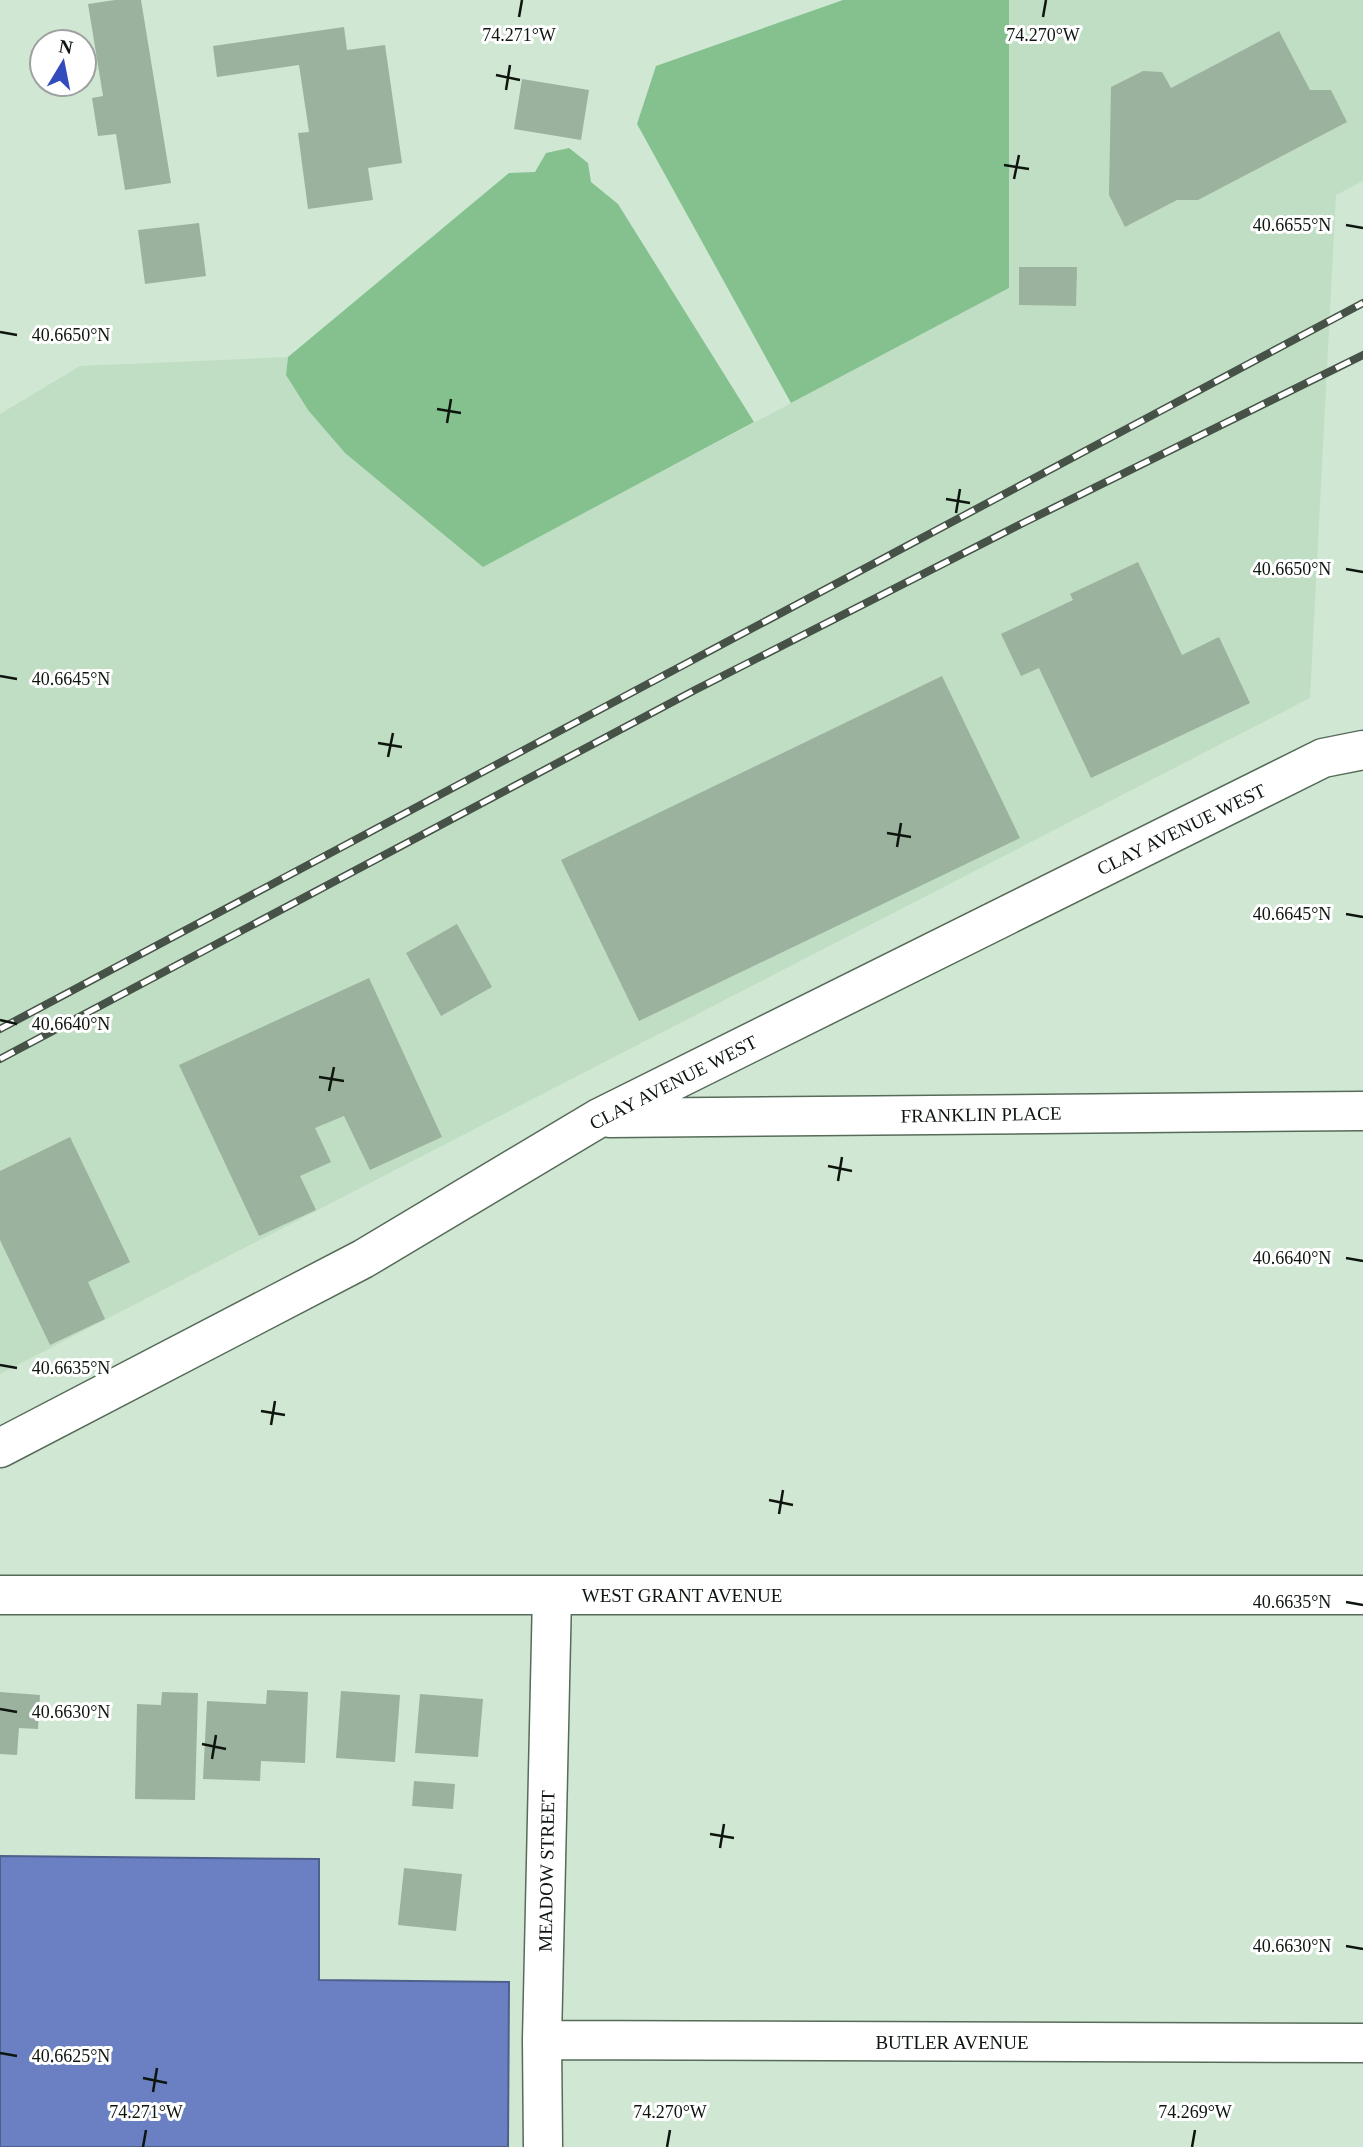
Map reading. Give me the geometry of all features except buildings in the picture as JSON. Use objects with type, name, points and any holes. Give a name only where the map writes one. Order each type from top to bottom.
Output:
[{"type":"street","name":"CLAY AVENUE WEST","points":[[0,1448],[363,1259],[599,1118],[1323,758],[1363,750]]},
{"type":"street","name":"FRANKLIN PLACE","points":[[599,1118],[1363,1111]]},
{"type":"street","name":"WEST GRANT AVENUE","points":[[0,1595],[1363,1595]]},
{"type":"street","name":"MEADOW STREET","points":[[543,2147],[542,2040],[552,1595]]},
{"type":"street","name":"BUTLER AVENUE","points":[[542,2040],[1363,2043]]},
{"type":"shaded area","points":[[1009,0],[1363,0],[1363,181],[1336,195],[1310,698],[0,1374],[0,414],[80,366],[288,357],[286,375],[308,410],[345,453],[483,566],[1009,288]]},
{"type":"green space","points":[[843,0],[1009,0],[1009,288],[791,403],[637,124],[656,66]]},
{"type":"green space","points":[[569,148],[588,163],[591,182],[618,204],[754,422],[483,567],[345,453],[308,410],[286,375],[288,357],[509,173],[535,172],[546,153]]},
{"type":"water","points":[[0,1856],[319,1859],[319,1980],[509,1982],[508,2147],[0,2147]]},
{"type":"railway","points":[[0,1029],[1363,303]]},
{"type":"railway","points":[[0,1059],[695,690],[1025,522],[1363,355]]}]
